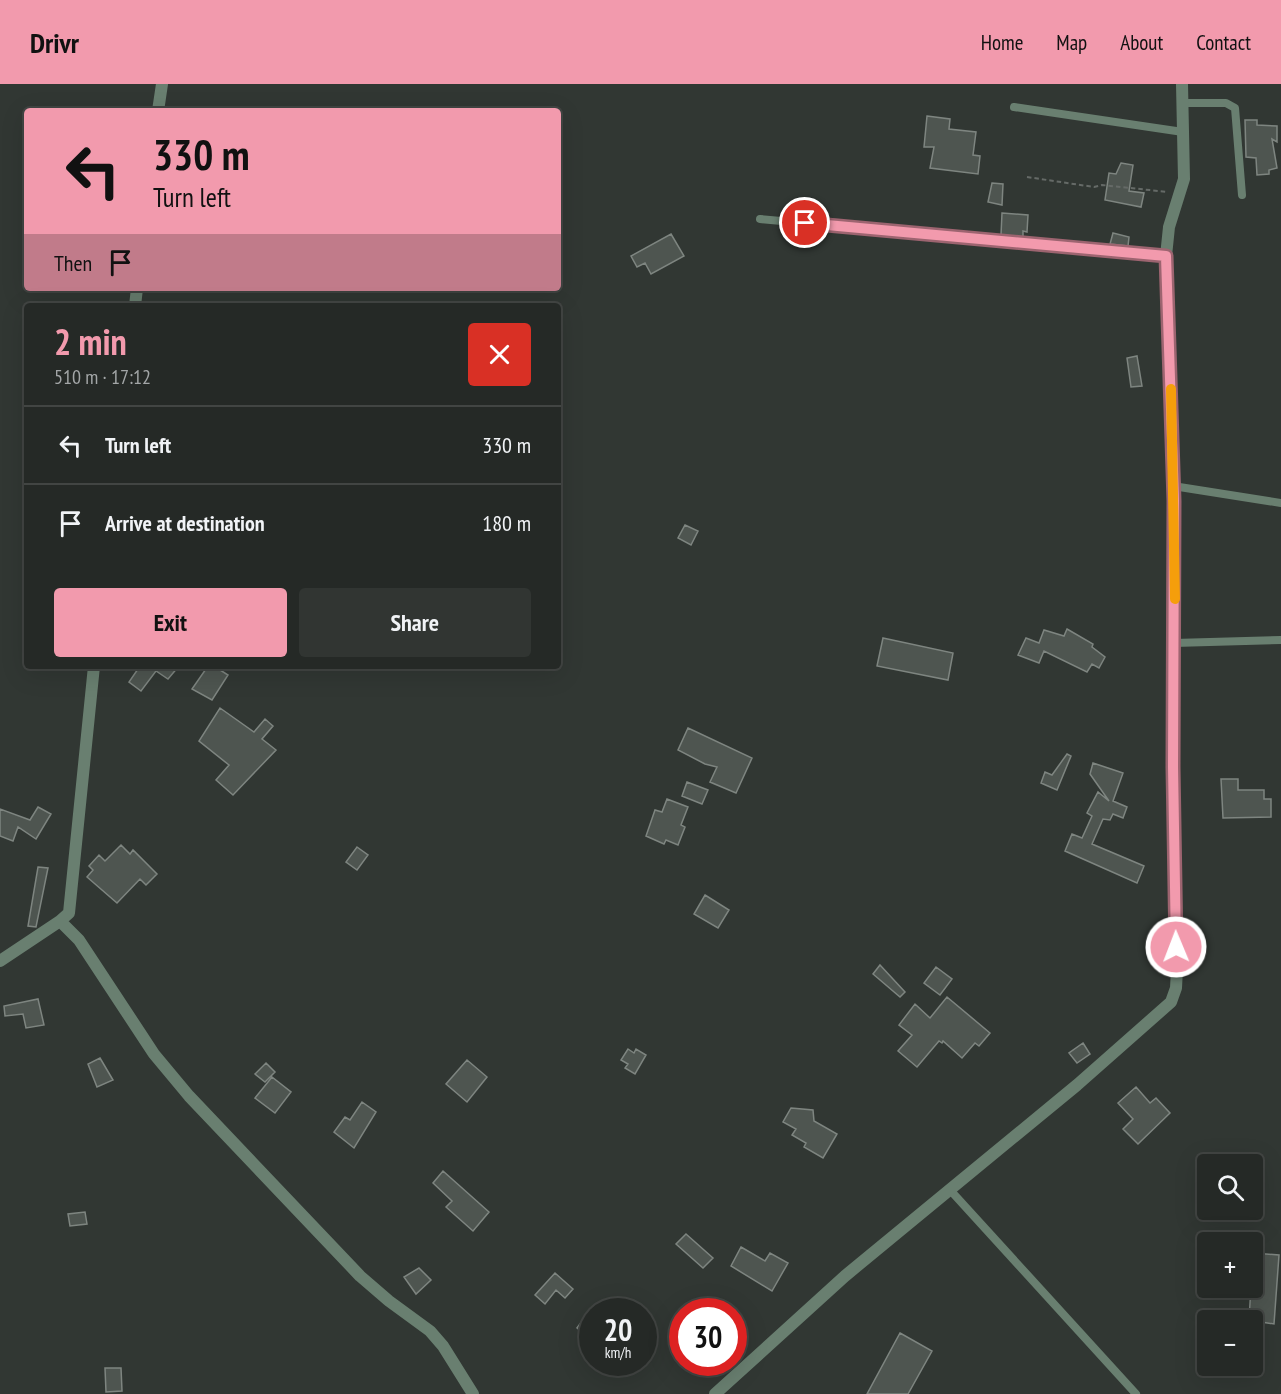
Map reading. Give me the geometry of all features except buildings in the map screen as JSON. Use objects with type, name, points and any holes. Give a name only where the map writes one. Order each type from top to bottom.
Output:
[{"type":"street","points":[[158,108],[162,84]]},
{"type":"street","points":[[715,1394],[844,1276],[951,1191],[1077,1085],[1171,1002],[1176,988],[1173,486],[1166,256],[1169,227],[1184,179],[1182,84]]},
{"type":"street","points":[[0,961],[69,913],[94,669]]},
{"type":"street","points":[[60,921],[80,940],[154,1054],[189,1096],[360,1276],[430,1331],[443,1346],[473,1394]]},
{"type":"lane","points":[[1182,103],[1226,103],[1235,108],[1242,195]]},
{"type":"lane","points":[[1014,107],[1183,132]]},
{"type":"lane","points":[[760,219],[1166,256]]},
{"type":"lane","points":[[1173,486],[1281,503]]},
{"type":"lane","points":[[1174,643],[1281,640]]},
{"type":"lane","points":[[951,1191],[1136,1394]]},
{"type":"path","points":[[1028,177],[1094,187],[1102,185],[1180,193]]},
{"type":"slow traffic","points":[[1171,389],[1175,599]]},
{"type":"route","points":[[805,223],[1166,256],[1174,501],[1173,767],[1176,947]]}]
